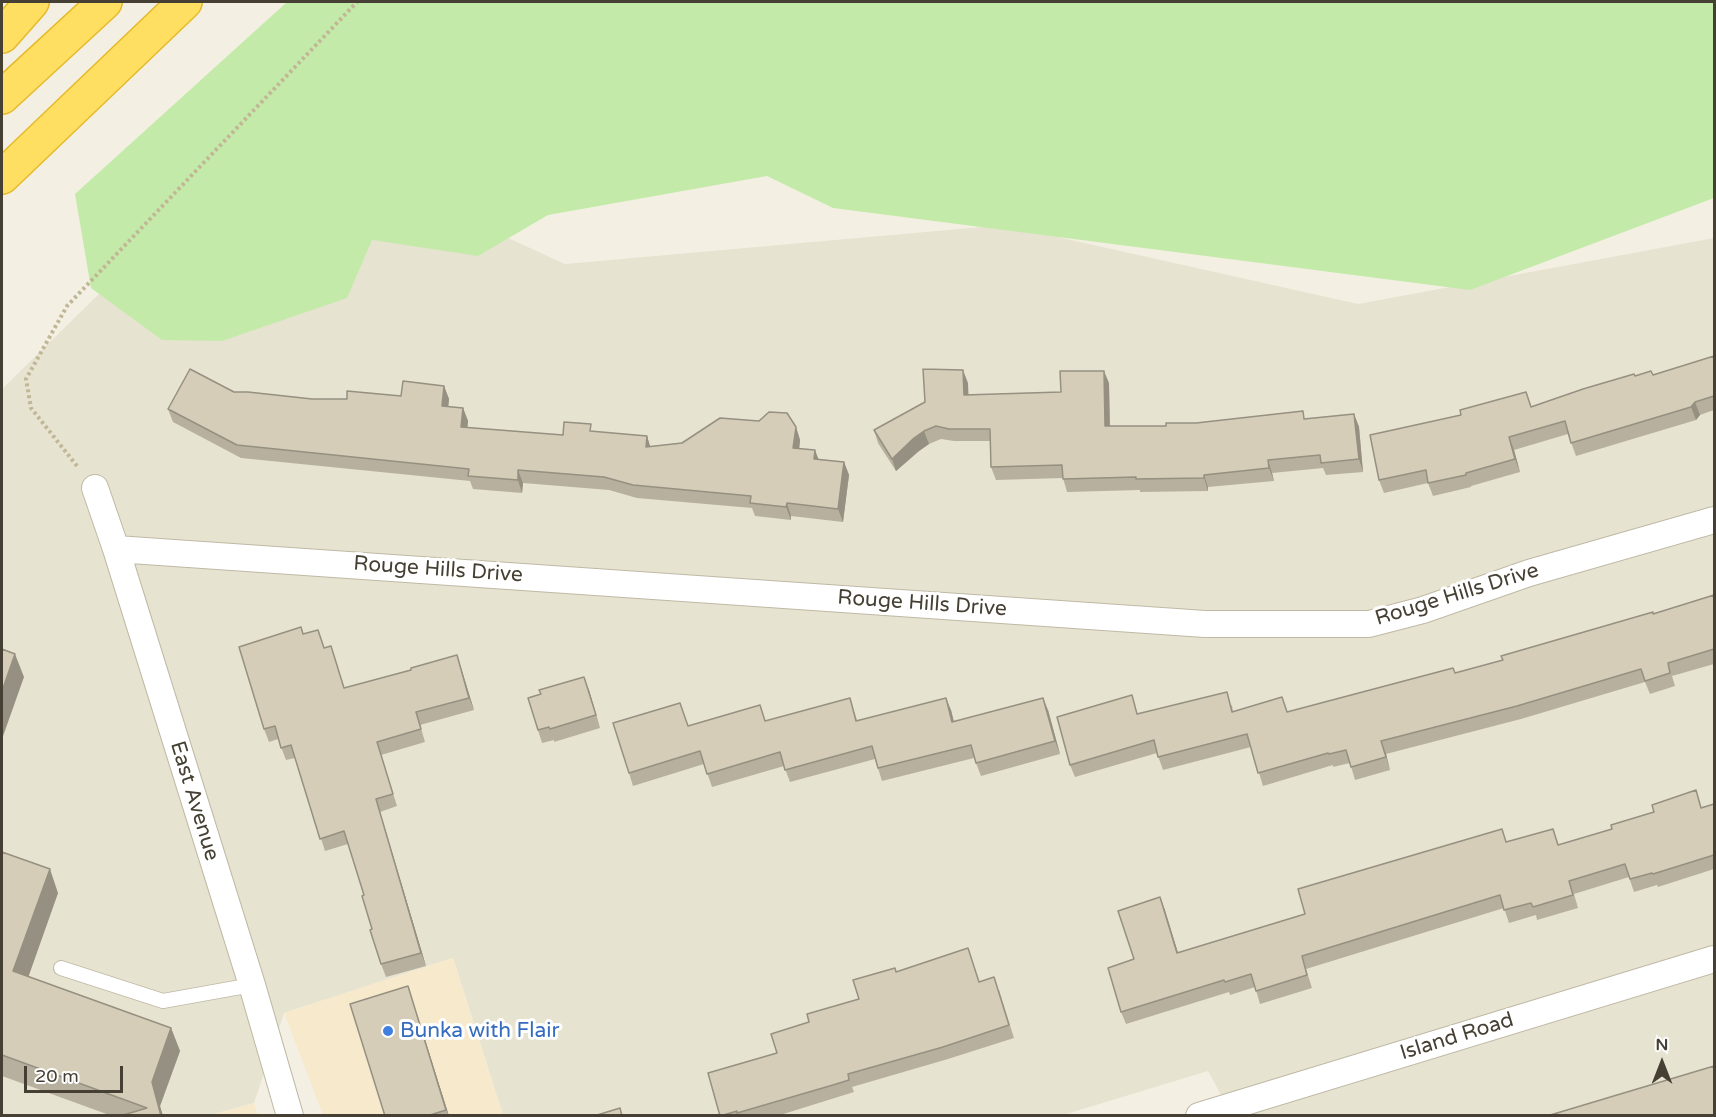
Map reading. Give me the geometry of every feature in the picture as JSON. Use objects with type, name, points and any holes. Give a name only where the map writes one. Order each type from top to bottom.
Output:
[{"type":"highway","points":[[2,36],[32,2]]},
{"type":"highway","points":[[2,97],[105,2]]},
{"type":"highway","points":[[2,177],[185,2]]},
{"type":"street","name":"East Avenue","points":[[95,488],[116,549],[291,1116]]},
{"type":"street","name":"Rouge Hills Drive","points":[[116,549],[1205,624],[1369,624],[1423,610],[1529,573],[1714,520]]},
{"type":"street","name":"Island Road","points":[[1199,1116],[1258,1107],[1714,959]]},
{"type":"lane","points":[[61,968],[163,1001],[252,985]]},
{"type":"path","points":[[95,488],[31,408],[26,379],[67,306],[357,2]]},
{"type":"shaded area","points":[[268,128],[565,264],[1004,225],[1358,304],[1714,238],[1714,1115],[1232,1115],[1208,1071],[1063,1115],[503,1115],[453,958],[284,1013],[254,1103],[211,1115],[2,1116],[2,389]]},
{"type":"shaded area","points":[[453,958],[503,1115],[323,1115],[284,1013]]},
{"type":"shaded area","points":[[254,1103],[258,1115],[211,1115]]},
{"type":"green space","points":[[287,2],[1714,2],[1714,198],[1470,290],[833,208],[767,176],[548,215],[478,256],[372,240],[347,298],[222,341],[162,340],[91,288],[75,194]]},
{"type":"building","points":[[1714,356],[1714,396],[1695,402],[1691,407],[1571,443],[1565,421],[1509,437],[1515,459],[1466,473],[1466,475],[1428,483],[1426,470],[1379,480],[1370,435],[1461,415],[1460,410],[1526,392],[1531,407],[1634,374],[1635,376],[1651,371],[1653,375]]},
{"type":"building","points":[[190,369],[234,392],[312,399],[347,399],[347,391],[401,396],[403,381],[444,386],[442,406],[463,408],[461,427],[563,435],[564,422],[591,424],[590,431],[647,436],[646,447],[682,443],[720,418],[759,421],[769,412],[787,413],[796,427],[793,448],[815,450],[814,459],[844,462],[838,509],[787,503],[786,507],[750,503],[751,496],[633,485],[604,477],[518,470],[518,480],[468,476],[469,469],[237,445],[168,409]]},
{"type":"building","points":[[923,369],[963,370],[964,395],[1061,392],[1060,371],[1104,371],[1105,426],[1166,426],[1166,423],[1196,423],[1303,411],[1304,419],[1354,414],[1359,459],[1321,463],[1320,455],[1268,460],[1269,468],[1204,475],[1204,478],[1063,479],[1062,465],[991,467],[990,429],[949,429],[936,426],[914,438],[892,459],[874,430],[925,402]]},
{"type":"building","points":[[1714,595],[1714,649],[1668,663],[1670,673],[1645,681],[1641,669],[1517,706],[1381,741],[1386,757],[1351,767],[1346,750],[1258,773],[1247,734],[1158,757],[1154,740],[1070,765],[1057,717],[1132,695],[1137,714],[1227,692],[1232,712],[1282,697],[1287,712],[1453,668],[1455,673],[1503,660],[1501,656]]},
{"type":"building","points":[[301,627],[303,634],[318,630],[324,648],[331,646],[344,688],[457,655],[469,698],[416,712],[421,729],[377,742],[393,794],[376,799],[421,953],[381,964],[370,930],[372,929],[362,896],[364,895],[344,831],[320,839],[291,745],[281,748],[275,726],[264,729],[239,647]]},
{"type":"building","points":[[2,649],[15,654],[2,691]]},
{"type":"building","points":[[584,677],[596,715],[550,729],[549,727],[538,730],[528,698],[541,694],[539,690]]},
{"type":"building","points":[[850,698],[856,721],[946,698],[952,722],[1043,698],[1055,741],[976,763],[971,745],[878,768],[872,746],[785,770],[780,752],[707,774],[700,751],[629,773],[613,723],[680,703],[688,726],[760,705],[765,721]]},
{"type":"building","points":[[1696,790],[1701,808],[1714,804],[1714,855],[1630,879],[1625,864],[1569,881],[1573,895],[1533,907],[1531,903],[1504,910],[1500,895],[1302,956],[1307,975],[1256,991],[1251,974],[1225,982],[1224,980],[1121,1012],[1108,968],[1134,959],[1118,911],[1160,897],[1177,953],[1305,914],[1298,889],[1502,829],[1506,842],[1553,829],[1558,845],[1612,829],[1611,825],[1654,812],[1652,805]]},
{"type":"building","points":[[2,852],[50,869],[13,971],[171,1028],[152,1082],[161,1116],[120,1116],[147,1108],[2,1055]]},
{"type":"building","points":[[968,948],[979,982],[994,977],[1009,1025],[943,1047],[848,1074],[849,1080],[720,1116],[708,1073],[777,1053],[771,1034],[809,1022],[807,1014],[859,999],[853,980],[895,968],[896,972]]},
{"type":"building","points":[[408,986],[446,1110],[427,1116],[385,1116],[350,1004]]},
{"type":"building","points":[[1714,1066],[1714,1116],[1547,1116],[1617,1095]]},
{"type":"building","points":[[620,1108],[622,1116],[594,1116]]},
{"type":"place","name":"Bunka with Flair","points":[[388,1031]]}]
